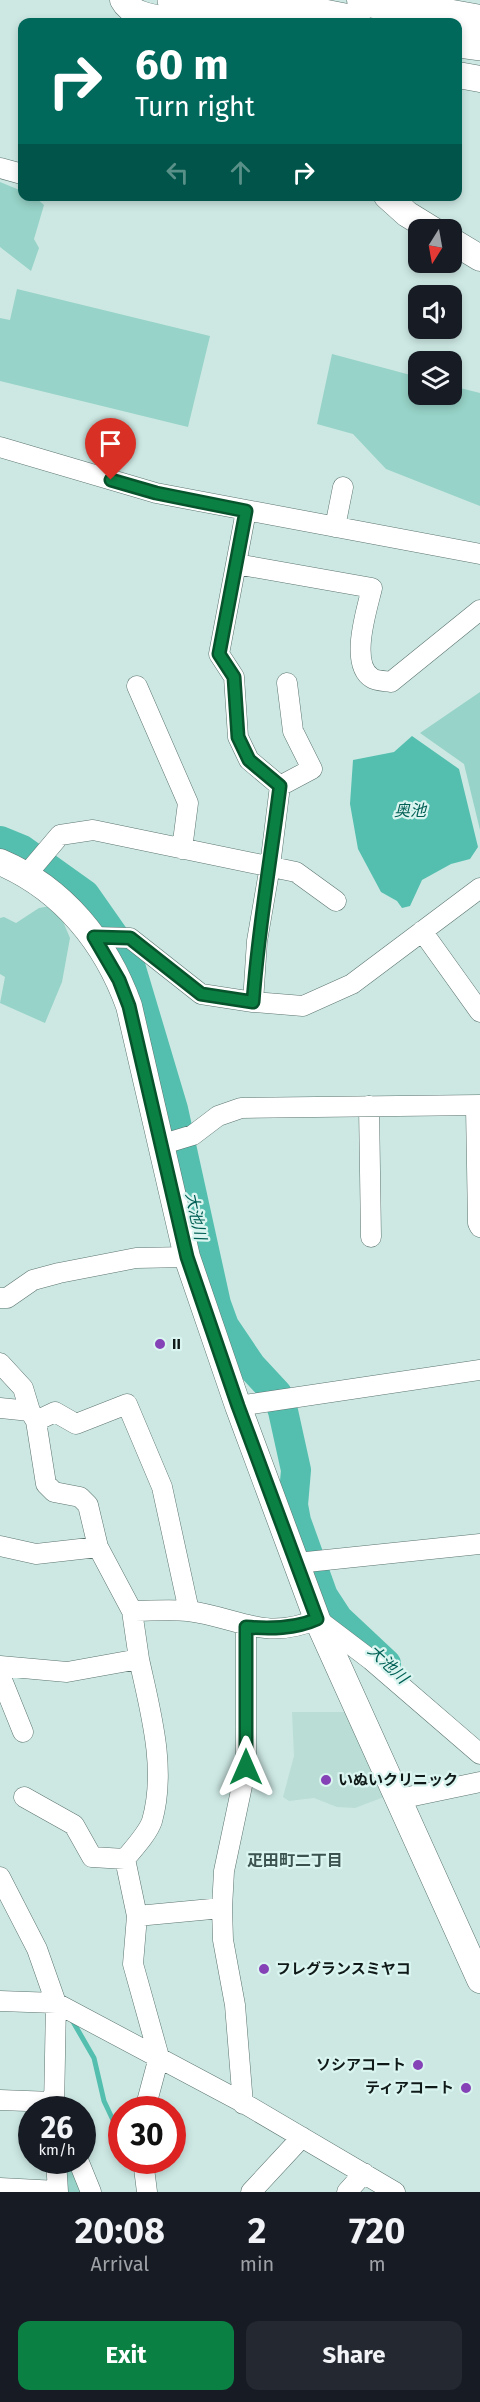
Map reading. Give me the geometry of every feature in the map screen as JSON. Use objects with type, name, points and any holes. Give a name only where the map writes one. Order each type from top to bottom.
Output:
[{"type":"highway","points":[[174,0],[260,18]]},
{"type":"highway","points":[[244,0],[334,18]]},
{"type":"highway","points":[[462,41],[480,44]]},
{"type":"highway","points":[[462,56],[480,58]]},
{"type":"main road","points":[[363,0],[480,21]]},
{"type":"street","points":[[123,0],[128,9],[158,18]]},
{"type":"street","points":[[462,76],[480,80]]},
{"type":"street","points":[[0,168],[18,173]]},
{"type":"street","points":[[393,201],[415,219]]},
{"type":"street","points":[[462,247],[480,258]]},
{"type":"street","points":[[0,447],[156,493],[480,554]]},
{"type":"street","points":[[335,527],[343,487]]},
{"type":"street","points":[[246,511],[219,654],[234,677],[238,737],[249,760],[280,786]]},
{"type":"street","points":[[236,564],[372,588],[360,647],[362,666],[372,679],[391,682],[480,610]]},
{"type":"street","points":[[280,786],[312,770],[293,731],[287,683]]},
{"type":"street","points":[[136,686],[188,803],[182,849]]},
{"type":"street","points":[[253,1002],[257,941],[270,866],[280,786]]},
{"type":"street","points":[[27,873],[60,835],[93,830],[297,872],[336,901]]},
{"type":"street","points":[[0,862],[27,873],[65,903],[99,937],[119,980],[129,1006],[166,1143],[187,1257],[238,1406],[304,1562],[317,1619],[480,1980]]},
{"type":"street","points":[[99,937],[130,938],[201,994],[253,1002],[303,1006],[352,984],[480,888]]},
{"type":"street","points":[[423,931],[471,995],[480,1012]]},
{"type":"street","points":[[369,1106],[371,1237]]},
{"type":"street","points":[[166,1143],[193,1135],[218,1116],[241,1108],[478,1106],[478,1223],[480,1227]]},
{"type":"street","points":[[0,1298],[7,1298],[33,1280],[69,1270],[136,1258],[187,1257]]},
{"type":"street","points":[[0,1364],[23,1388],[33,1416],[46,1484],[54,1492],[85,1500],[96,1529],[98,1547],[132,1611],[156,1742],[156,1798],[152,1823],[125,1859],[137,1916],[133,1964],[159,2057],[148,2096]]},
{"type":"street","points":[[238,1406],[480,1370]]},
{"type":"street","points":[[0,1408],[33,1416],[55,1412],[76,1424],[127,1404],[162,1487],[189,1611]]},
{"type":"street","points":[[304,1562],[480,1544]]},
{"type":"street","points":[[0,1545],[36,1554],[98,1547]]},
{"type":"street","points":[[132,1611],[189,1611],[246,1627],[262,1628],[303,1626],[317,1619]]},
{"type":"street","points":[[317,1619],[371,1660],[480,1754]]},
{"type":"street","points":[[243,2104],[236,2005],[223,1940],[222,1908],[224,1871],[246,1767],[246,1627]]},
{"type":"street","points":[[0,1666],[67,1672],[139,1659]]},
{"type":"street","points":[[0,1676],[22,1732]]},
{"type":"street","points":[[399,1799],[480,1782]]},
{"type":"street","points":[[24,1797],[74,1825],[92,1857],[125,1859]]},
{"type":"street","points":[[0,1876],[7,1905],[37,1949],[56,2002],[54,2096]]},
{"type":"street","points":[[137,1916],[222,1908]]},
{"type":"street","points":[[0,2001],[56,2002],[243,2104],[395,2192]]},
{"type":"street","points":[[0,2100],[18,2102]]},
{"type":"street","points":[[251,2192],[302,2138]]},
{"type":"street","points":[[347,2192],[364,2173]]},
{"type":"street","points":[[0,2188],[58,2192],[57,2174]]},
{"type":"street","points":[[84,2174],[91,2192]]},
{"type":"street","points":[[145,2174],[147,2192]]},
{"type":"shaded area","points":[[0,182],[18,189],[18,201],[40,201],[44,205],[34,239],[39,248],[31,271],[0,247]]},
{"type":"shaded area","points":[[17,289],[210,336],[188,427],[0,381],[0,318],[10,320]]},
{"type":"shaded area","points":[[332,354],[408,374],[408,405],[462,405],[462,388],[480,393],[480,506],[386,469],[353,434],[317,424]]},
{"type":"shaded area","points":[[480,692],[480,830],[464,764],[420,733]]},
{"type":"shaded area","points":[[56,905],[70,938],[62,982],[45,1023],[0,1003],[5,977],[0,974],[0,918],[4,917],[16,923],[39,908]]},
{"type":"shaded area","points":[[292,1712],[347,1712],[384,1797],[355,1808],[337,1807],[314,1798],[289,1801],[283,1797],[294,1756]]},
{"type":"shaded area","points":[[62,2174],[78,2174],[85,2192],[63,2192]]},
{"type":"water","name":"奥池","points":[[412,736],[459,769],[478,847],[470,859],[451,864],[422,880],[410,906],[402,908],[397,901],[381,892],[358,849],[350,804],[353,760],[394,752]]},
{"type":"waterway","name":"大池川","points":[[0,841],[22,850],[85,895],[127,955],[173,1109],[216,1304],[224,1326],[251,1366],[277,1394],[296,1470],[293,1505],[296,1521],[323,1596],[338,1619],[386,1664]]},
{"type":"waterway","points":[[72,2020],[94,2058],[108,2109]]},
{"type":"place","name":"II","points":[[160,1344]]},
{"type":"place","name":"いぬいクリニック","points":[[326,1780]]},
{"type":"place","name":"フレグランスミヤコ","points":[[264,1969]]},
{"type":"place","name":"ソシアコート","points":[[418,2065]]},
{"type":"place","name":"ティアコート","points":[[466,2088]]},
{"type":"district","name":"疋田町二丁目","points":[[295,1860]]},
{"type":"route","points":[[111,480],[156,493],[246,511],[219,654],[234,677],[238,737],[249,760],[280,786],[270,866],[257,941],[253,1002],[201,994],[130,938],[94,937],[105,952],[129,1006],[187,1257],[238,1406],[317,1619],[303,1626],[246,1627],[246,1767]]}]
